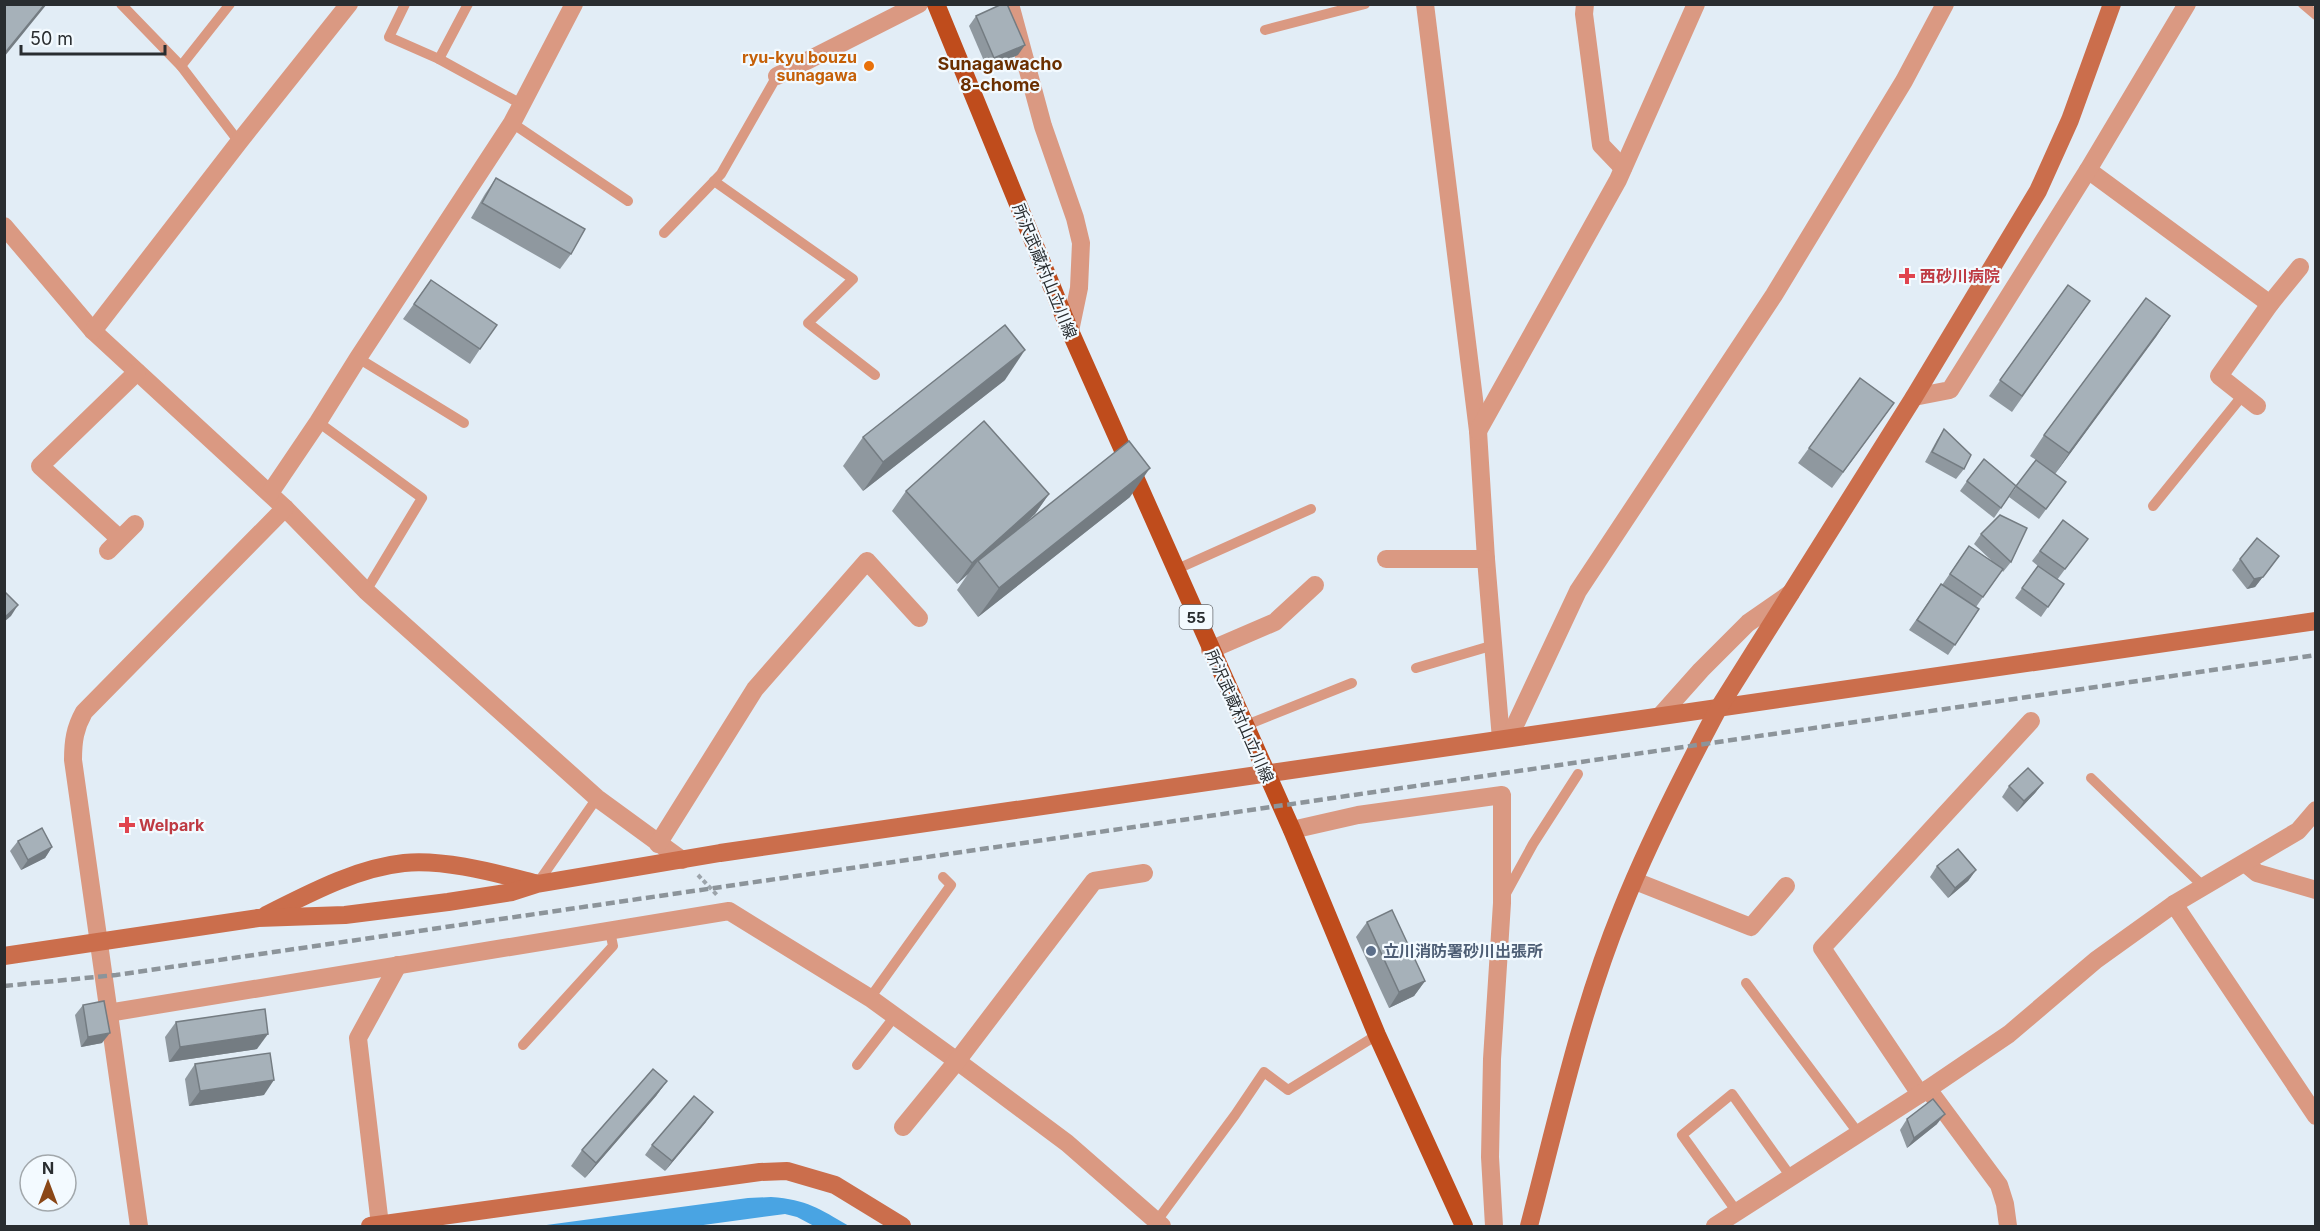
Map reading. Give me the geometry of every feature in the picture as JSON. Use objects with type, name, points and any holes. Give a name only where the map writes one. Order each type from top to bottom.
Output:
[{"type":"main road","name":"所沢武蔵村山立川線","points":[[936,4],[1070,331],[1265,774],[1292,830],[1377,1035],[1464,1227]]},
{"type":"street","points":[[93,331],[239,142],[350,4]]},
{"type":"street","points":[[270,493],[512,123],[574,4]]},
{"type":"street","points":[[777,76],[919,4]]},
{"type":"street","points":[[1010,4],[1043,126],[1075,218],[1081,243],[1079,288],[1070,331]]},
{"type":"street","points":[[1425,4],[1478,430],[1486,559],[1505,739]]},
{"type":"street","points":[[1586,4],[1584,14],[1601,145],[1623,168]]},
{"type":"street","points":[[1478,430],[1623,168],[1696,4]]},
{"type":"street","points":[[1505,739],[1578,591],[1774,295],[1904,81],[1946,4]]},
{"type":"street","points":[[1529,1227],[1553,1125],[1583,1022],[1606,951],[1635,881],[1718,709],[1914,397],[2038,191],[2070,120],[2112,4]]},
{"type":"street","points":[[1914,397],[1950,390],[2088,170],[2187,4]]},
{"type":"street","points":[[2088,170],[2270,304]]},
{"type":"street","points":[[4,226],[93,331],[270,493],[366,591],[597,798],[682,860]]},
{"type":"street","points":[[2250,400],[2218,376],[2300,267]]},
{"type":"street","points":[[135,524],[113,545],[40,466],[137,372]]},
{"type":"street","points":[[139,1227],[73,760],[76,727],[84,712],[285,508]]},
{"type":"street","points":[[1386,559],[1486,559]]},
{"type":"street","points":[[658,844],[755,689],[867,561],[919,618]]},
{"type":"street","points":[[1210,650],[1275,622],[1315,585]]},
{"type":"street","points":[[1660,716],[1701,669],[1748,623],[1791,593]]},
{"type":"street","points":[[5,954],[258,918],[374,912],[512,891],[537,884],[682,860],[923,823],[2316,621]]},
{"type":"street","points":[[2008,1227],[2006,1204],[2000,1185],[1924,1091],[1822,948],[2031,721]]},
{"type":"street","points":[[1292,830],[1358,815],[1502,795],[1502,903],[1492,1070],[1490,1157],[1494,1227]]},
{"type":"street","points":[[1715,1227],[2009,1034],[2096,960],[2174,904],[2298,831],[2316,810]]},
{"type":"street","points":[[258,918],[373,869],[405,863],[432,863],[489,872],[537,884]]},
{"type":"street","points":[[2245,863],[2257,873],[2316,890]]},
{"type":"street","points":[[903,1127],[957,1061],[1094,881],[1144,873]]},
{"type":"street","points":[[1635,881],[1751,927],[1786,886]]},
{"type":"street","points":[[2174,904],[2316,1116]]},
{"type":"street","points":[[108,1013],[729,911],[870,998],[957,1061],[1067,1143],[1159,1224]]},
{"type":"street","points":[[399,965],[358,1038],[375,1226],[760,1172],[787,1171],[835,1185],[902,1227]]},
{"type":"lane","points":[[121,4],[182,66],[239,142]]},
{"type":"lane","points":[[182,66],[230,4]]},
{"type":"lane","points":[[405,4],[389,38],[439,59],[523,105]]},
{"type":"lane","points":[[439,59],[468,4]]},
{"type":"lane","points":[[1265,30],[1365,4]]},
{"type":"lane","points":[[2303,4],[2316,15]]},
{"type":"lane","points":[[664,232],[721,174],[777,76]]},
{"type":"lane","points":[[512,123],[628,201]]},
{"type":"lane","points":[[714,181],[853,279],[808,323],[875,375]]},
{"type":"lane","points":[[358,358],[464,423]]},
{"type":"lane","points":[[2153,506],[2250,400]]},
{"type":"lane","points":[[318,422],[422,498],[366,591]]},
{"type":"lane","points":[[1175,570],[1311,509]]},
{"type":"lane","points":[[1416,668],[1494,645]]},
{"type":"lane","points":[[1244,726],[1352,683]]},
{"type":"lane","points":[[1502,903],[1533,844],[1578,774]]},
{"type":"lane","points":[[2091,778],[2204,887]]},
{"type":"lane","points":[[537,884],[597,798]]},
{"type":"lane","points":[[870,998],[951,885],[943,877]]},
{"type":"lane","points":[[523,1045],[613,946],[610,931]]},
{"type":"lane","points":[[1746,983],[1859,1134]]},
{"type":"lane","points":[[857,1065],[895,1016]]},
{"type":"lane","points":[[1159,1224],[1264,1072],[1288,1090],[1377,1035]]},
{"type":"lane","points":[[1737,1212],[1682,1135],[1732,1094],[1791,1177]]},
{"type":"path","points":[[682,860],[712,887],[729,911]]},
{"type":"water","points":[[771,1197],[794,1200],[812,1206],[849,1226],[814,1226],[797,1217],[785,1214],[696,1226],[539,1226],[748,1198]]},
{"type":"building","points":[[4,4],[45,4],[4,54]]},
{"type":"building","points":[[1002,4],[1007,4],[1025,45],[994,58],[976,16]]},
{"type":"building","points":[[496,178],[585,229],[571,254],[482,203]]},
{"type":"building","points":[[431,280],[497,325],[480,349],[414,304]]},
{"type":"building","points":[[2068,285],[2090,301],[2022,396],[2000,380]]},
{"type":"building","points":[[2146,298],[2170,316],[2069,453],[2044,435]]},
{"type":"building","points":[[1005,325],[1025,350],[883,462],[863,437]]},
{"type":"building","points":[[1860,378],[1894,403],[1843,472],[1809,448]]},
{"type":"building","points":[[984,421],[1049,494],[972,563],[906,491]]},
{"type":"building","points":[[1944,429],[1971,455],[1964,469],[1932,452]]},
{"type":"building","points":[[1129,441],[1150,468],[999,588],[978,561]]},
{"type":"building","points":[[1984,459],[2016,486],[2001,508],[1967,481]]},
{"type":"building","points":[[2036,460],[2066,482],[2046,509],[2016,486]]},
{"type":"building","points":[[2000,515],[2027,528],[2011,562],[1981,534]]},
{"type":"building","points":[[2063,520],[2088,539],[2065,569],[2040,551]]},
{"type":"building","points":[[2257,538],[2279,556],[2263,577],[2254,579],[2240,559]]},
{"type":"building","points":[[1969,546],[2003,569],[1983,597],[1950,574]]},
{"type":"building","points":[[2038,566],[2064,584],[2048,607],[2022,588]]},
{"type":"building","points":[[1941,584],[1979,609],[1955,645],[1917,620]]},
{"type":"building","points":[[4,591],[18,605],[4,618]]},
{"type":"building","points":[[2028,768],[2043,783],[2024,801],[2009,786]]},
{"type":"building","points":[[42,828],[52,847],[28,860],[18,841]]},
{"type":"building","points":[[1958,849],[1976,870],[1955,888],[1937,866]]},
{"type":"building","points":[[1392,910],[1425,981],[1399,992],[1367,922]]},
{"type":"building","points":[[104,1001],[110,1033],[88,1037],[83,1005]]},
{"type":"building","points":[[265,1009],[268,1034],[180,1047],[176,1022]]},
{"type":"building","points":[[270,1053],[274,1080],[200,1091],[195,1064]]},
{"type":"building","points":[[653,1069],[667,1081],[596,1163],[582,1150]]},
{"type":"building","points":[[694,1096],[713,1112],[672,1161],[652,1145]]},
{"type":"building","points":[[1933,1099],[1945,1114],[1914,1138],[1907,1119]]},
{"type":"railway","points":[[4,986],[116,975],[2316,655]]},
{"type":"place","name":"ryu-kyu bouzu sunagawa","points":[[869,66]]},
{"type":"place","name":"西砂川病院","points":[[1907,276]]},
{"type":"place","name":"Welpark","points":[[127,825]]},
{"type":"place","name":"立川消防署砂川出張所","points":[[1371,951]]},
{"type":"district","name":"Sunagawacho 8-chome","points":[[1000,73]]}]
